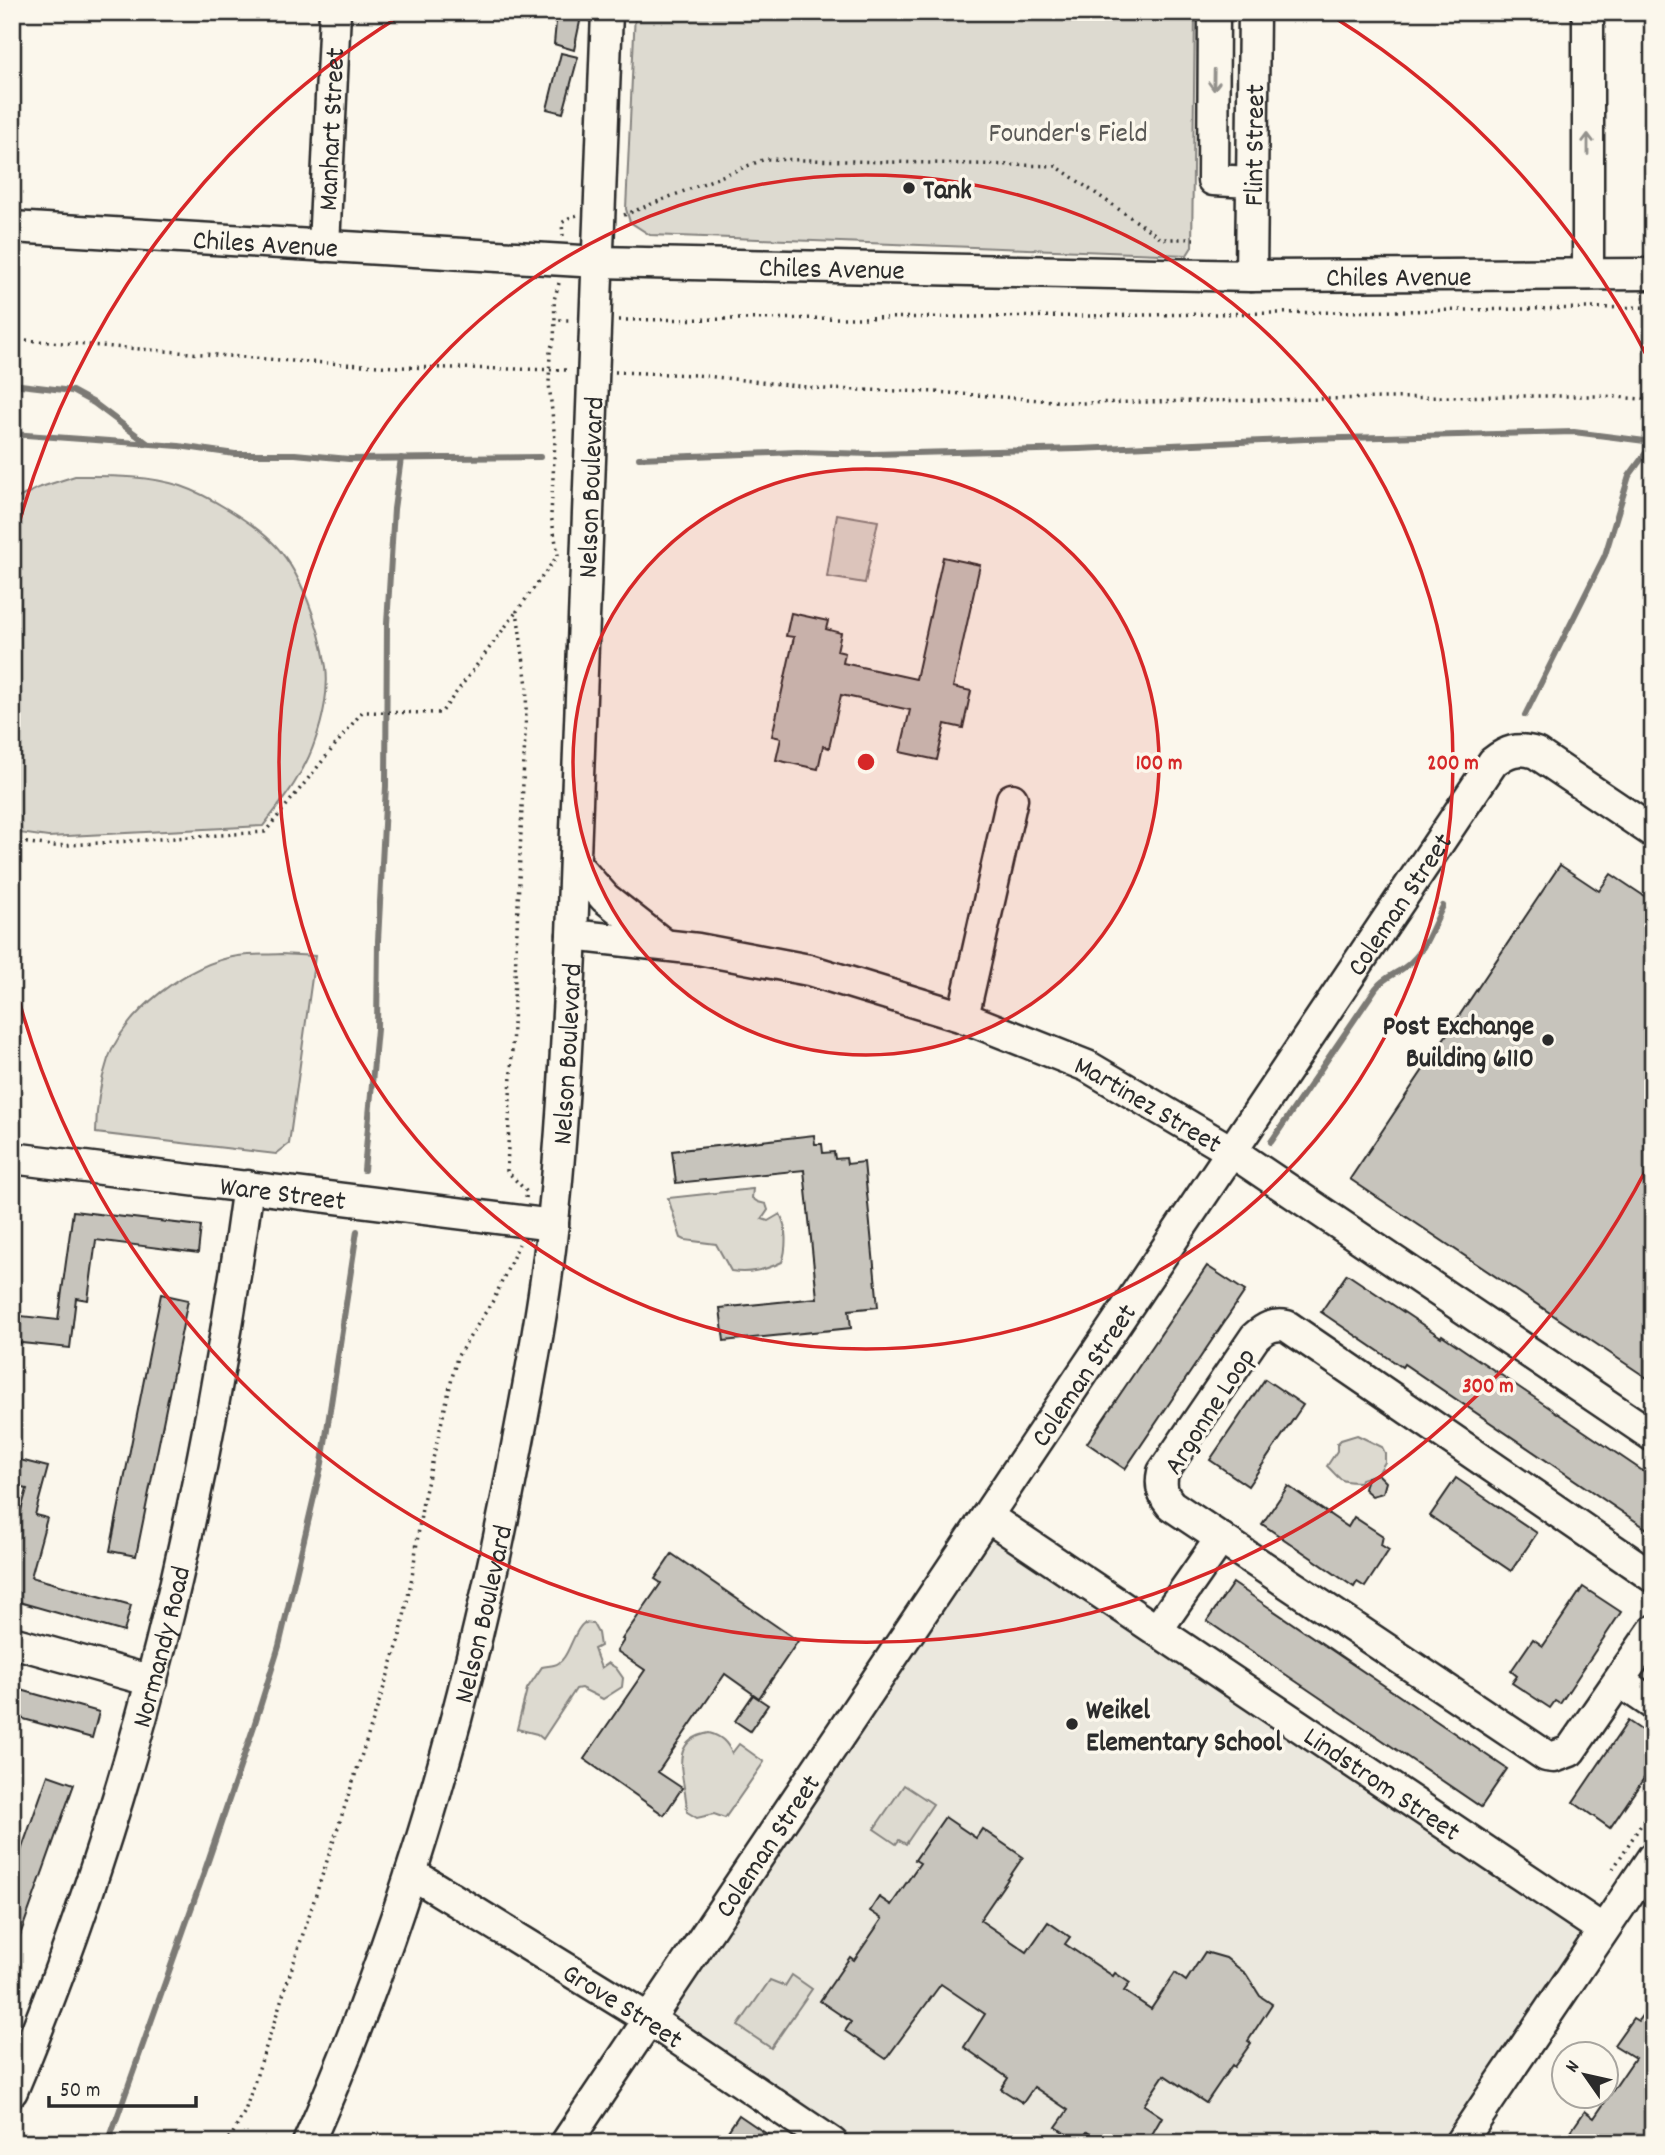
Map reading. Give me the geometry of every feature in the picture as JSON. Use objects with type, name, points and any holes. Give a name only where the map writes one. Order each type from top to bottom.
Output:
[{"type":"street","name":"Manhart Street","points":[[324,246],[335,12]]},
{"type":"street","name":"Nelson Boulevard","points":[[309,2143],[342,2068],[411,1873],[461,1701],[496,1554],[531,1371],[553,1224],[565,1078],[572,935],[607,12]]},
{"type":"street","points":[[1214,12],[1213,180],[1251,182]]},
{"type":"street","name":"Flint Street","points":[[1251,276],[1254,12]]},
{"type":"street","points":[[1588,12],[1588,274]]},
{"type":"street","name":"Chiles Avenue","points":[[12,228],[598,262],[1251,276],[1653,274]]},
{"type":"street","name":"Coleman Street","points":[[566,2143],[1493,762],[1515,750],[1536,753],[1653,832]]},
{"type":"street","points":[[964,1017],[1012,799]]},
{"type":"street","points":[[575,864],[605,898],[664,944]]},
{"type":"street","name":"Martinez Street","points":[[572,935],[664,944],[809,970],[964,1017],[1087,1066],[1231,1152],[1653,1436]]},
{"type":"street","name":"Ware Street","points":[[12,1158],[553,1224]]},
{"type":"street","name":"Normandy Road","points":[[12,2091],[86,1896],[152,1681],[177,1584],[218,1386],[248,1186]]},
{"type":"street","name":"Argonne Loop","points":[[1653,1577],[1281,1324],[1269,1327],[1255,1338],[1163,1472],[1162,1487],[1166,1500],[1546,1756],[1554,1757],[1570,1751],[1653,1631]]},
{"type":"street","name":"Lindstrom Street","points":[[988,1517],[1603,1930]]},
{"type":"street","points":[[1157,1630],[1221,1538]]},
{"type":"street","points":[[12,1643],[152,1681]]},
{"type":"street","points":[[1619,1681],[1653,1704]]},
{"type":"street","points":[[1460,2143],[1653,1857]]},
{"type":"street","name":"Grove Street","points":[[411,1873],[650,2020],[832,2143]]},
{"type":"street","name":"Nelson Boulevard","points":[[322,2143],[342,2068]]},
{"type":"path","points":[[600,215],[625,215],[765,159],[1056,166],[1162,239],[1194,239]]},
{"type":"path","points":[[12,339],[396,367],[696,375],[793,386],[936,392],[1080,403],[1495,396],[1605,396],[1653,400]]},
{"type":"path","points":[[12,841],[54,846],[265,832],[362,712],[441,713],[517,611]]},
{"type":"shaded area","name":"Weikel Elementary School","points":[[988,1517],[1603,1930],[1460,2143],[832,2143],[650,2020]]},
{"type":"green space","name":"Founder's Field","points":[[635,12],[1195,12],[1192,247],[1187,255],[650,235],[630,222],[626,209]]},
{"type":"green space","points":[[75,476],[155,480],[181,486],[204,496],[241,518],[271,541],[282,553],[300,583],[314,617],[323,652],[327,676],[325,704],[318,732],[305,764],[286,796],[263,826],[48,837],[12,832],[12,501],[38,488]]},
{"type":"green space","points":[[837,514],[878,521],[865,583],[827,577]]},
{"type":"green space","points":[[243,955],[315,956],[289,1144],[276,1154],[96,1133],[99,1095],[108,1059],[117,1041],[144,1007],[180,979],[219,960]]},
{"type":"green space","points":[[753,1189],[752,1198],[766,1204],[768,1210],[762,1219],[768,1221],[780,1214],[782,1219],[786,1238],[782,1262],[758,1271],[731,1271],[716,1244],[681,1238],[668,1198]]},
{"type":"green space","points":[[1357,1435],[1382,1447],[1385,1462],[1378,1474],[1361,1479],[1360,1482],[1343,1480],[1327,1466],[1337,1451],[1337,1444]]},
{"type":"green space","points":[[584,1623],[593,1624],[598,1633],[600,1646],[594,1649],[601,1668],[608,1663],[616,1668],[623,1678],[622,1687],[603,1699],[581,1688],[576,1689],[543,1739],[537,1734],[517,1729],[527,1689],[542,1667],[559,1663]]},
{"type":"green space","points":[[709,1733],[723,1740],[732,1753],[739,1744],[764,1762],[725,1818],[714,1814],[697,1818],[687,1812],[682,1753],[695,1737]]},
{"type":"green space","points":[[904,1785],[933,1804],[906,1844],[899,1840],[896,1844],[874,1829]]},
{"type":"green space","points":[[792,1975],[812,1989],[771,2048],[738,2026],[770,1980],[785,1986]]},
{"type":"building","points":[[557,12],[582,12],[574,50],[554,44]]},
{"type":"building","points":[[561,53],[578,57],[563,113],[547,109]]},
{"type":"building","points":[[943,557],[980,565],[953,687],[971,691],[963,728],[945,724],[937,760],[900,752],[910,710],[841,695],[829,748],[823,746],[818,769],[776,760],[781,738],[772,736],[794,637],[786,636],[791,613],[828,621],[826,629],[841,633],[837,651],[845,653],[843,663],[916,679]]},
{"type":"building","name":"Post Exchange Building 6110","points":[[1560,865],[1599,891],[1611,874],[1653,902],[1653,1382],[1350,1179]]},
{"type":"building","points":[[814,1135],[815,1144],[822,1144],[823,1153],[834,1152],[835,1159],[846,1158],[847,1164],[864,1162],[878,1307],[849,1310],[851,1328],[724,1341],[720,1308],[817,1298],[804,1170],[676,1183],[672,1151]]},
{"type":"building","points":[[73,1211],[201,1226],[198,1253],[96,1240],[88,1300],[76,1298],[70,1348],[12,1342],[12,1315],[58,1320]]},
{"type":"building","points":[[1207,1266],[1245,1291],[1125,1469],[1087,1443]]},
{"type":"building","points":[[1347,1274],[1653,1478],[1653,1533],[1404,1364],[1402,1367],[1321,1312]]},
{"type":"building","points":[[161,1294],[188,1300],[136,1556],[110,1551]]},
{"type":"building","points":[[1265,1379],[1303,1405],[1248,1486],[1210,1460]]},
{"type":"building","points":[[12,1458],[48,1467],[35,1515],[47,1518],[31,1577],[131,1605],[124,1632],[12,1600],[12,1542],[27,1489],[12,1485]]},
{"type":"building","points":[[1378,1474],[1386,1482],[1383,1493],[1372,1496],[1364,1489],[1367,1477]]},
{"type":"building","points":[[1456,1478],[1537,1533],[1511,1571],[1430,1516]]},
{"type":"building","points":[[1288,1486],[1348,1527],[1354,1517],[1383,1536],[1381,1545],[1389,1550],[1365,1587],[1357,1582],[1354,1587],[1262,1524]]},
{"type":"building","points":[[672,1554],[798,1641],[759,1698],[725,1674],[658,1772],[682,1788],[664,1815],[584,1759],[645,1670],[617,1651],[624,1640],[622,1639],[661,1583],[655,1579]]},
{"type":"building","points":[[1233,1583],[1507,1769],[1481,1807],[1207,1621]]},
{"type":"building","points":[[1583,1587],[1621,1612],[1560,1704],[1555,1701],[1550,1708],[1512,1683],[1517,1676],[1511,1671],[1533,1639],[1543,1646]]},
{"type":"building","points":[[21,1690],[99,1712],[92,1738],[13,1716]]},
{"type":"building","points":[[753,1695],[768,1705],[750,1731],[735,1721]]},
{"type":"building","points":[[1628,1721],[1653,1738],[1653,1765],[1610,1828],[1573,1802]]},
{"type":"building","points":[[48,1775],[74,1784],[12,1952],[12,1876]]},
{"type":"building","points":[[945,1817],[976,1838],[982,1829],[1023,1857],[980,1920],[1027,1952],[1048,1922],[1070,1937],[1065,1944],[1113,1976],[1115,1973],[1130,1983],[1124,1991],[1151,2009],[1175,1973],[1186,1981],[1205,1952],[1226,1958],[1246,1974],[1260,1996],[1272,2004],[1248,2041],[1251,2043],[1206,2103],[1164,2075],[1144,2105],[1162,2117],[1147,2143],[1103,2143],[1087,2132],[1079,2143],[1056,2127],[1068,2110],[1034,2087],[1023,2103],[1001,2089],[1008,2078],[964,2047],[985,2014],[941,1984],[886,2059],[845,2031],[851,2022],[820,2001],[850,1957],[854,1960],[882,1919],[870,1911],[879,1897],[891,1905],[920,1863],[915,1860]]},
{"type":"building","points":[[1653,2000],[1653,2143],[1581,2143],[1569,2134],[1585,2111],[1594,2118],[1599,2110],[1620,2110],[1620,2080],[1635,2058],[1620,2049],[1618,2039],[1633,2018],[1638,2021]]},
{"type":"building","points":[[739,2115],[780,2143],[720,2143]]},
{"type":"waterway","points":[[12,384],[72,391],[94,403],[147,443]]},
{"type":"waterway","points":[[639,458],[797,452],[872,454],[1079,449],[1306,439],[1574,432],[1653,442]]},
{"type":"waterway","points":[[12,434],[179,446],[235,454],[295,454],[349,459],[540,457]]},
{"type":"waterway","points":[[1525,715],[1605,555],[1629,476],[1653,443]]},
{"type":"waterway","points":[[364,1170],[377,1029],[378,941],[386,786],[387,624],[394,509],[401,458]]},
{"type":"waterway","points":[[1271,1142],[1376,988],[1417,956],[1443,906]]},
{"type":"waterway","points":[[108,2143],[205,1870],[279,1646],[322,1463],[357,1231]]},
{"type":"place","name":"Tank","points":[[909,188]]},
{"type":"place","name":"Post Exchange Building 6110","points":[[1548,1040]]},
{"type":"place","name":"Weikel Elementary School","points":[[1072,1724]]}]
